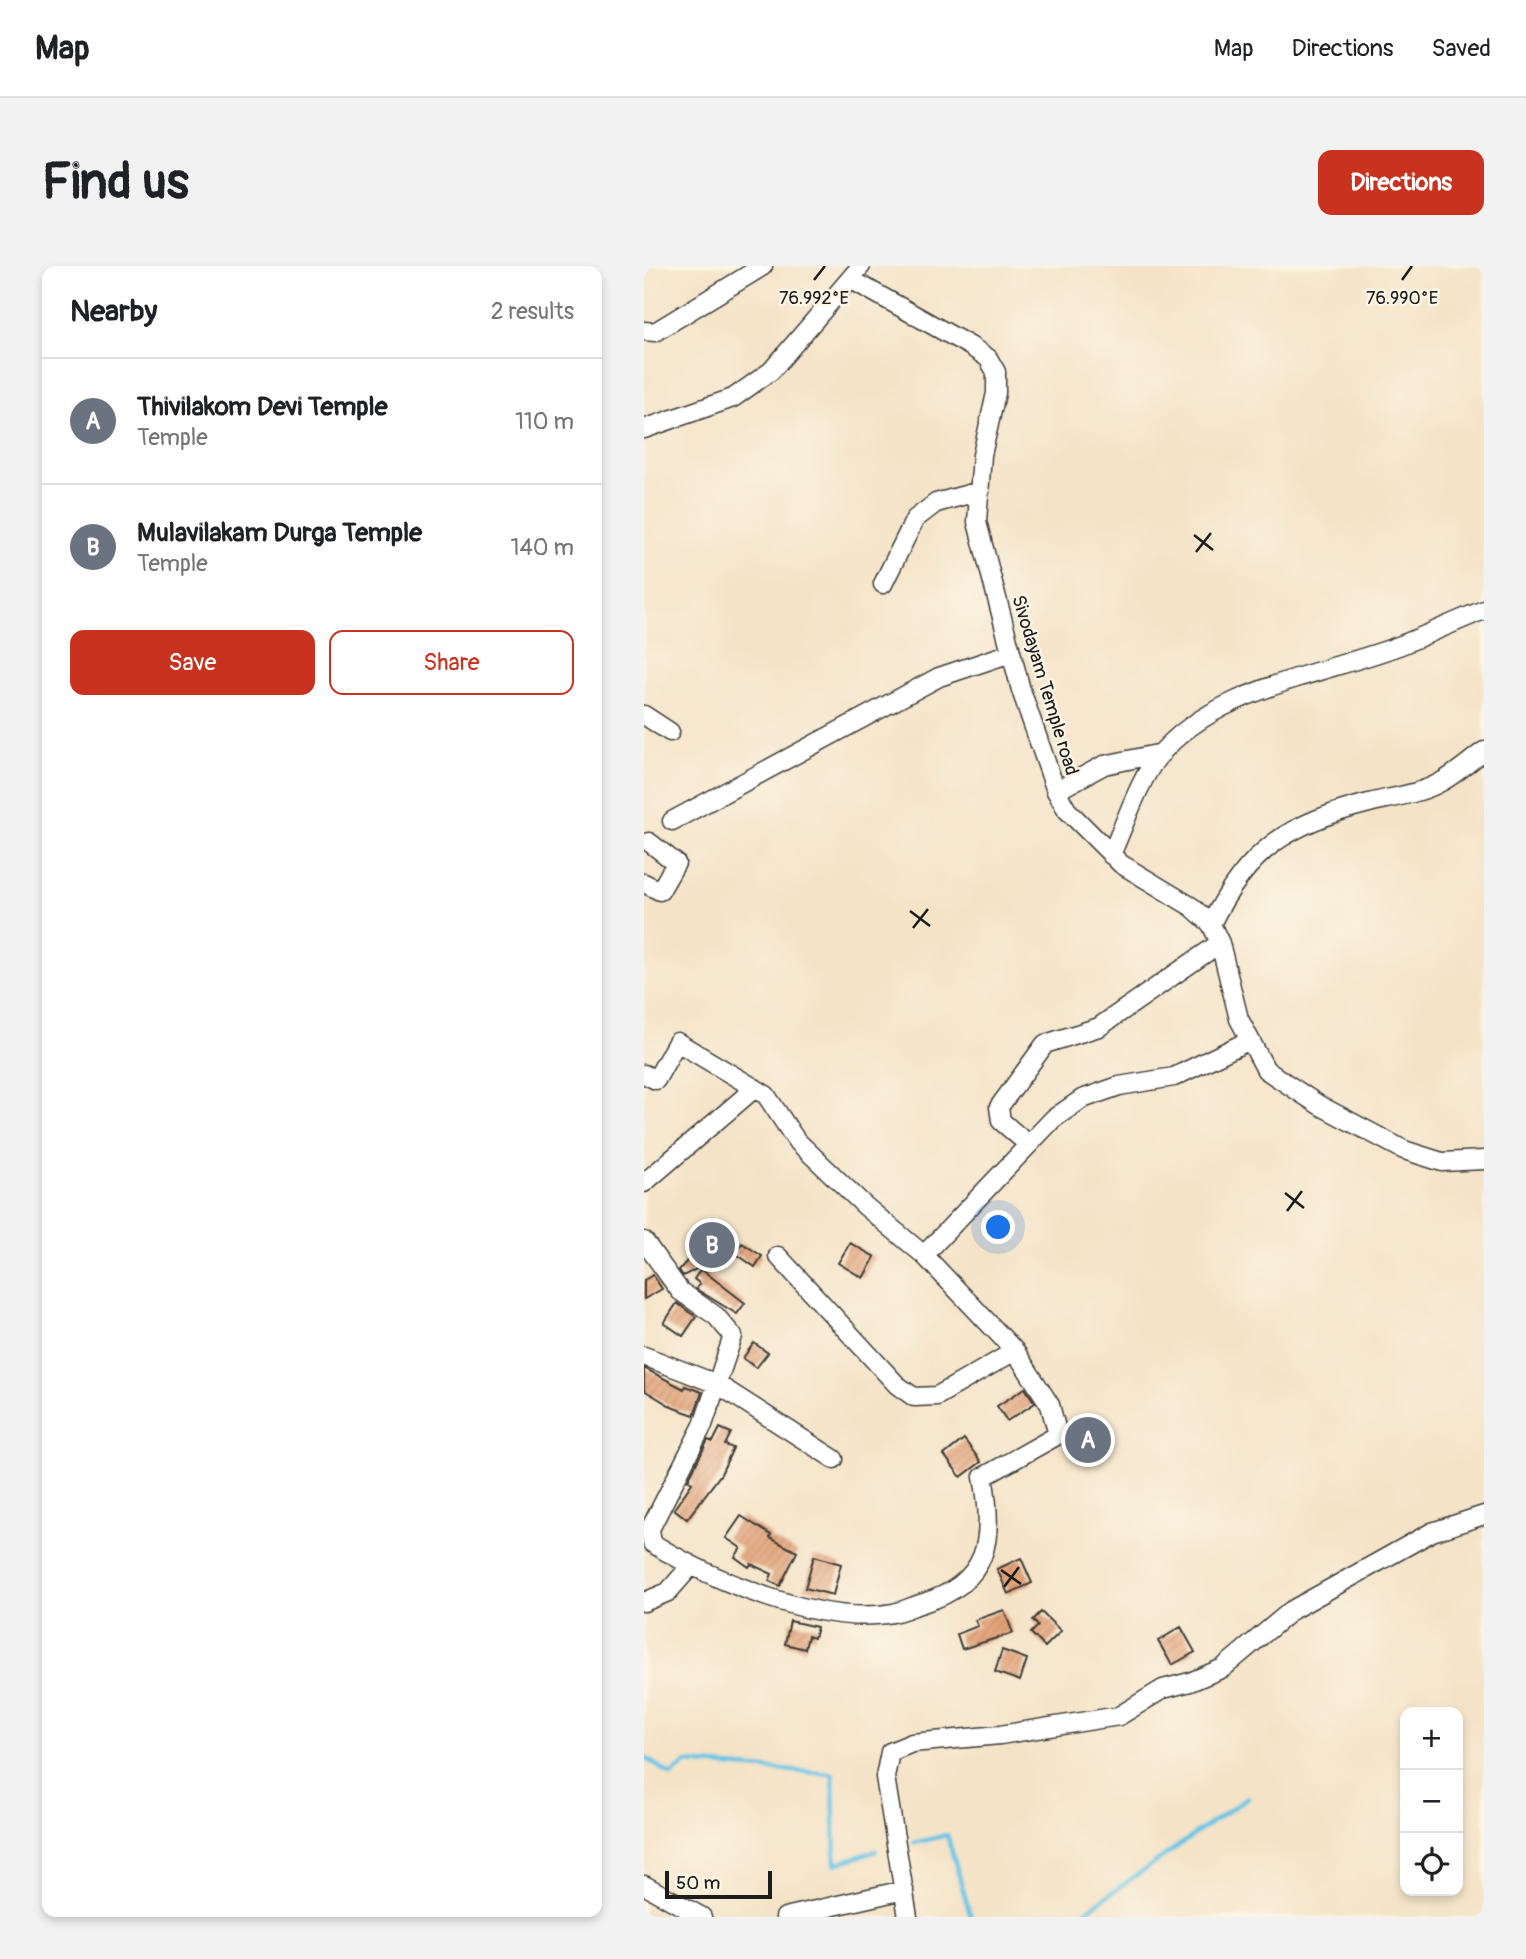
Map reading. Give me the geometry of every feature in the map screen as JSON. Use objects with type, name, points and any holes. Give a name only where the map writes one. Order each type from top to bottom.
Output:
[{"type":"street","points":[[644,331],[655,332],[763,266]]},
{"type":"street","points":[[644,429],[733,398],[771,372],[857,273]]},
{"type":"street","name":"Sivodayam Temple road","points":[[857,273],[988,358],[996,372],[996,393],[982,455],[977,522],[1012,653],[1056,791],[1081,827],[1111,855],[1192,907],[1210,924],[1220,943],[1239,1019],[1266,1070],[1319,1105],[1404,1150],[1442,1162],[1484,1160]]},
{"type":"street","points":[[883,584],[915,519],[936,503],[980,491]]},
{"type":"street","points":[[1111,855],[1154,761],[1204,720],[1278,684],[1400,646],[1484,610]]},
{"type":"street","points":[[672,821],[939,677],[1012,653]]},
{"type":"street","points":[[644,715],[670,732]]},
{"type":"street","points":[[1210,924],[1236,879],[1256,855],[1275,841],[1335,812],[1419,791],[1441,782],[1484,751]]},
{"type":"street","points":[[1056,791],[1104,765],[1162,752]]},
{"type":"street","points":[[644,883],[660,891],[676,863],[649,842]]},
{"type":"street","points":[[1028,1145],[1001,1121],[999,1107],[1045,1044],[1099,1027],[1220,943]]},
{"type":"street","points":[[924,1255],[1053,1119],[1082,1098],[1119,1086],[1174,1077],[1250,1040]]},
{"type":"street","points":[[644,1074],[656,1080],[677,1042],[766,1095],[796,1140],[865,1206],[924,1255],[1015,1351],[1050,1405],[1058,1435],[983,1477],[989,1526],[984,1552],[974,1575],[955,1591],[892,1613],[850,1614],[809,1608],[690,1567],[652,1543],[650,1529],[703,1425],[733,1336],[716,1316],[680,1291],[644,1241]]},
{"type":"street","points":[[644,1183],[755,1088]]},
{"type":"street","points":[[778,1256],[897,1385],[914,1397],[937,1396],[1015,1351]]},
{"type":"street","points":[[644,1356],[717,1384],[834,1459]]},
{"type":"street","points":[[908,1917],[884,1768],[890,1752],[894,1749],[912,1742],[1000,1735],[1119,1716],[1163,1689],[1190,1682],[1223,1668],[1292,1610],[1409,1545],[1460,1521],[1484,1515]]},
{"type":"street","points":[[644,1602],[668,1592],[690,1567]]},
{"type":"street","points":[[644,1885],[702,1917]]},
{"type":"street","points":[[785,1917],[904,1891]]},
{"type":"building","points":[[742,1243],[762,1256],[755,1267],[735,1253]]},
{"type":"building","points":[[850,1243],[875,1257],[863,1278],[838,1263]]},
{"type":"building","points":[[692,1255],[704,1265],[683,1276],[679,1270]]},
{"type":"building","points":[[701,1269],[745,1303],[737,1314],[696,1289],[700,1284],[694,1279]]},
{"type":"building","points":[[653,1275],[662,1289],[644,1299],[644,1280]]},
{"type":"building","points":[[677,1303],[696,1317],[683,1336],[664,1323]]},
{"type":"building","points":[[754,1343],[768,1353],[756,1368],[743,1358]]},
{"type":"building","points":[[644,1368],[684,1389],[685,1386],[702,1392],[694,1415],[674,1408],[644,1390]]},
{"type":"building","points":[[1025,1388],[1035,1403],[1007,1421],[997,1406]]},
{"type":"building","points":[[1100,1424],[1102,1437],[1087,1440],[1084,1426]]},
{"type":"building","points":[[720,1428],[731,1433],[725,1445],[733,1448],[721,1474],[687,1519],[674,1509],[692,1483],[688,1480],[708,1440],[713,1442]]},
{"type":"building","points":[[964,1439],[981,1462],[961,1477],[944,1455]]},
{"type":"building","points":[[741,1516],[771,1535],[770,1538],[797,1552],[780,1586],[769,1581],[772,1574],[751,1564],[749,1567],[735,1557],[741,1548],[726,1538]]},
{"type":"building","points":[[814,1556],[841,1564],[833,1595],[805,1588]]},
{"type":"building","points":[[1021,1558],[1032,1583],[1008,1594],[997,1569]]},
{"type":"building","points":[[1004,1610],[1013,1633],[962,1649],[957,1634],[978,1626],[975,1620]]},
{"type":"building","points":[[1041,1612],[1061,1631],[1045,1647],[1031,1633],[1038,1626],[1033,1620]]},
{"type":"building","points":[[790,1621],[817,1627],[814,1638],[808,1636],[805,1649],[785,1644]]},
{"type":"building","points":[[1181,1627],[1195,1652],[1172,1665],[1158,1641]]},
{"type":"building","points":[[1002,1650],[1027,1659],[1020,1681],[995,1672]]},
{"type":"waterway","points":[[644,1757],[671,1775],[687,1763],[833,1774],[835,1864],[876,1851]]},
{"type":"waterway","points":[[1077,1917],[1248,1797]]},
{"type":"waterway","points":[[914,1843],[947,1835],[971,1917]]},
{"type":"place","name":"Mulavilakam Durga Temple","points":[[712,1245]]},
{"type":"place","name":"Thivilakom Devi Temple","points":[[1088,1440]]}]
